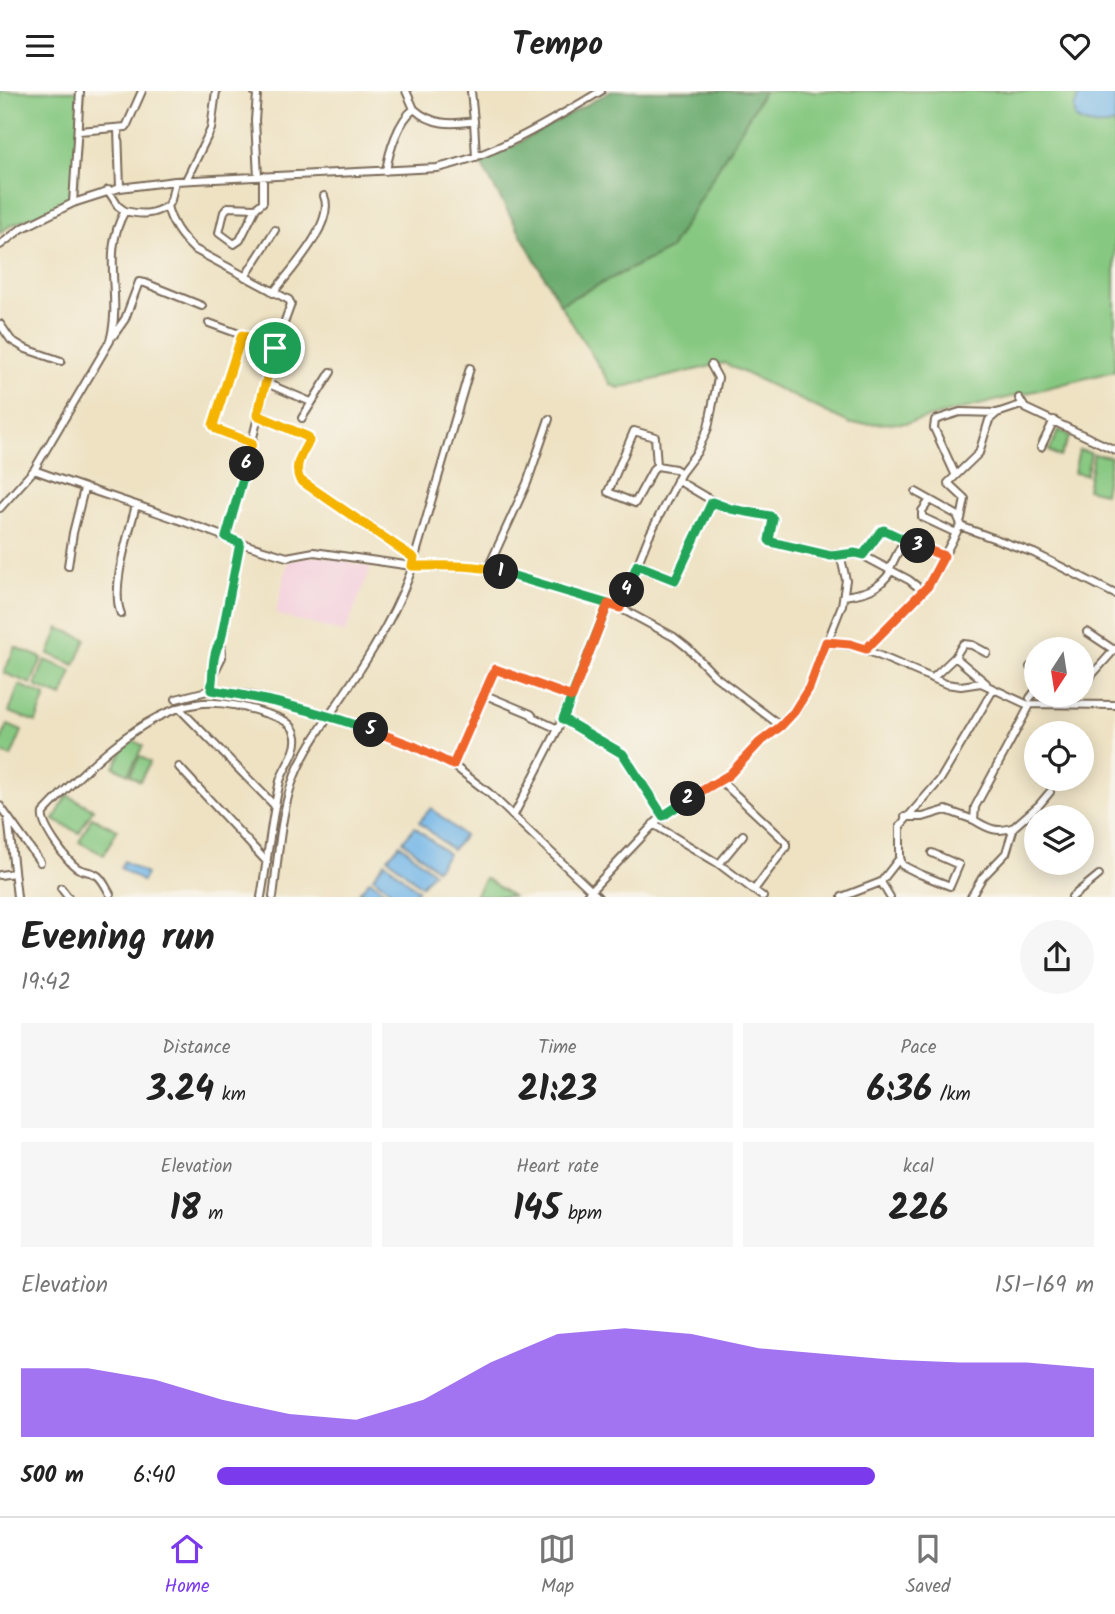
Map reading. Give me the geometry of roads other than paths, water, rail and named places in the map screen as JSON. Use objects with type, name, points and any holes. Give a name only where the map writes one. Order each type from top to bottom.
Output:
[{"type":"street","points":[[73,203],[80,91]]},
{"type":"street","points":[[79,131],[118,129],[129,124],[142,91]]},
{"type":"street","points":[[186,180],[211,129],[216,91]]},
{"type":"street","points":[[254,91],[257,95],[255,120],[263,202],[256,208],[245,232],[236,243],[219,233],[224,212],[228,207],[256,208]]},
{"type":"street","points":[[406,91],[414,109],[423,117],[438,123],[474,121]]},
{"type":"street","points":[[471,91],[476,157]]},
{"type":"street","points":[[0,245],[21,229],[73,203],[108,190],[186,180],[437,168],[476,157],[564,113],[601,91]]},
{"type":"street","points":[[386,171],[400,128],[414,109]]},
{"type":"street","points":[[118,129],[120,188]]},
{"type":"street","points":[[108,190],[118,206],[125,211],[145,215],[167,205],[171,200],[175,181]]},
{"type":"street","points":[[274,293],[312,244],[326,210],[324,196]]},
{"type":"street","points":[[167,205],[169,214],[185,241],[194,249],[289,300],[291,304],[275,348],[226,537]]},
{"type":"street","points":[[110,341],[115,318],[113,239],[125,211]]},
{"type":"street","points":[[245,277],[275,230]]},
{"type":"street","points":[[0,509],[34,470],[125,319],[139,282],[202,306]]},
{"type":"street","points":[[209,323],[275,348]]},
{"type":"street","points":[[0,324],[11,339],[26,349],[61,361]]},
{"type":"street","points":[[242,335],[213,427],[252,443]]},
{"type":"street","points":[[620,608],[677,480],[697,452],[711,419],[718,378],[711,365]]},
{"type":"street","points":[[273,897],[284,818],[298,766],[370,655],[400,600],[470,368]]},
{"type":"street","points":[[302,418],[331,372]]},
{"type":"street","points":[[266,383],[311,402]]},
{"type":"street","points":[[866,649],[933,578],[959,526],[965,499],[948,485],[955,474],[979,453],[986,425],[997,413],[1020,401],[1115,450]]},
{"type":"street","points":[[955,474],[934,428],[935,420],[960,412],[997,413]]},
{"type":"street","points":[[257,415],[308,437],[309,441],[296,472],[300,480],[414,558]]},
{"type":"street","points":[[488,568],[527,483],[549,419]]},
{"type":"street","points":[[1041,447],[1054,420]]},
{"type":"street","points":[[657,466],[656,437],[634,431],[608,492],[635,503],[653,468],[657,466],[676,469],[681,473]]},
{"type":"street","points":[[34,470],[287,557],[314,552],[412,566],[488,568],[620,608],[681,642],[715,675],[781,726]]},
{"type":"street","points":[[677,480],[712,502],[731,509],[770,516],[773,519],[769,540],[771,542],[831,556],[863,555],[923,590]]},
{"type":"street","points":[[68,566],[84,489]]},
{"type":"street","points":[[916,492],[930,500],[959,526]]},
{"type":"street","points":[[930,500],[922,511],[922,517],[959,526],[1034,553],[1115,594]]},
{"type":"street","points":[[637,565],[675,580],[712,502]]},
{"type":"street","points":[[121,614],[116,597],[119,574],[136,505]]},
{"type":"street","points":[[863,555],[881,531],[944,556]]},
{"type":"street","points":[[844,596],[877,587],[890,570],[904,540]]},
{"type":"street","points":[[211,690],[214,657],[221,640],[240,543]]},
{"type":"street","points":[[585,897],[653,824],[700,791],[729,775],[759,743],[781,726],[805,694],[844,596],[846,580],[840,554]]},
{"type":"street","points":[[514,815],[563,719],[608,604]]},
{"type":"street","points":[[1087,632],[1114,650],[1094,672]]},
{"type":"street","points":[[826,642],[850,644],[866,649],[957,686],[976,682],[1024,702]]},
{"type":"street","points":[[933,678],[964,644],[987,653]]},
{"type":"street","points":[[954,657],[991,687]]},
{"type":"street","points":[[453,765],[493,671],[498,669],[572,697]]},
{"type":"street","points":[[932,853],[959,865],[950,885],[904,867],[900,857],[900,826],[905,817],[935,787],[991,687]]},
{"type":"street","points":[[176,699],[211,690],[250,695],[329,716],[416,747],[453,765],[514,815],[598,897]]},
{"type":"street","points":[[483,694],[531,714],[558,729]]},
{"type":"street","points":[[109,896],[100,877],[77,868],[71,862],[48,832],[43,823],[43,813],[132,730],[179,708],[217,702],[284,719],[293,729],[296,741],[281,777],[261,897]]},
{"type":"street","points":[[1094,704],[1115,705]]},
{"type":"street","points":[[974,820],[979,798],[1027,707]]},
{"type":"street","points":[[179,708],[275,806]]},
{"type":"street","points":[[563,719],[623,754],[663,816]]},
{"type":"street","points":[[179,767],[267,862]]},
{"type":"street","points":[[721,781],[786,842],[786,846],[754,890]]},
{"type":"street","points":[[905,817],[923,817],[946,810],[988,828],[1006,831],[1039,805],[1050,792]]},
{"type":"street","points":[[0,807],[40,862]]},
{"type":"street","points":[[8,817],[17,897]]},
{"type":"street","points":[[653,824],[719,864],[762,897]]},
{"type":"street","points":[[971,897],[982,878],[1006,853],[1014,827]]},
{"type":"street","points":[[719,864],[743,835]]},
{"type":"street","points":[[842,897],[881,882],[900,857]]},
{"type":"street","points":[[0,875],[14,873]]},
{"type":"street","points":[[1072,897],[1099,875]]},
{"type":"street","points":[[881,882],[890,897]]},
{"type":"street","points":[[61,888],[68,897]]},
{"type":"water","points":[[1080,91],[1115,91],[1115,123],[1095,125],[1076,119],[1074,108]]},
{"type":"water","points":[[431,808],[464,836],[452,850],[419,822]]},
{"type":"water","points":[[415,827],[448,854],[436,869],[403,841]]},
{"type":"water","points":[[400,844],[433,872],[421,886],[388,858]]},
{"type":"water","points":[[124,861],[146,874],[142,881],[120,868]]},
{"type":"water","points":[[385,862],[418,890],[413,896],[397,896],[373,877]]},
{"type":"water","points":[[370,880],[390,896],[358,894]]}]
